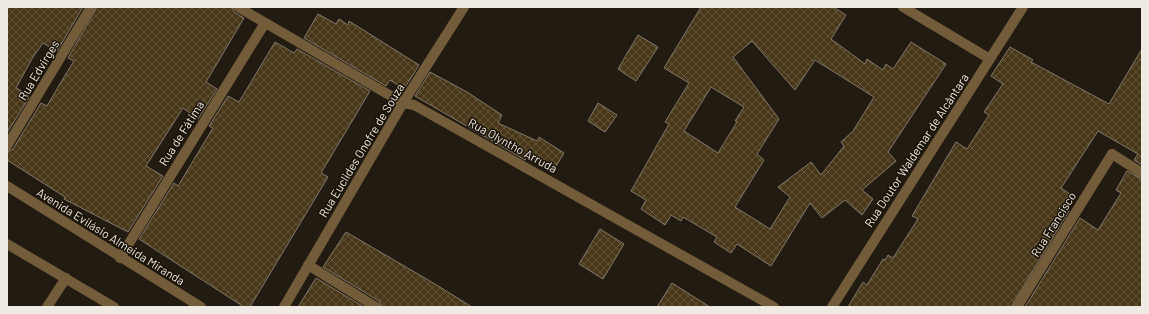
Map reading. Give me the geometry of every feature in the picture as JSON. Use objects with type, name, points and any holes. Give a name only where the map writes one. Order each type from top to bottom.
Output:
[{"type":"street","name":"Rua Edvirges","points":[[7,146],[92,7]]},
{"type":"street","name":"Rua Olyntho Arruda","points":[[238,7],[403,103],[414,104],[774,307]]},
{"type":"street","name":"Rua Euclides Onofre de Souza","points":[[284,307],[403,103],[464,7]]},
{"type":"street","points":[[903,7],[990,59]]},
{"type":"street","name":"Rua Doutor Waldemar de Alcântara","points":[[832,307],[1023,7]]},
{"type":"street","name":"Rua de Fátima","points":[[120,258],[265,23]]},
{"type":"street","name":"Rua Francisco","points":[[1017,307],[1112,154],[1142,173]]},
{"type":"street","name":"Avenida Evilásio Almeida Miranda","points":[[7,186],[120,258],[201,307]]},
{"type":"street","points":[[7,244],[114,307]]},
{"type":"street","points":[[308,265],[376,307]]},
{"type":"street","points":[[47,307],[66,278]]},
{"type":"building","points":[[7,7],[83,7],[57,51],[43,43],[33,57],[16,88],[30,96],[7,133]]},
{"type":"building","points":[[97,7],[232,7],[234,12],[244,18],[206,82],[217,89],[198,119],[183,108],[146,166],[163,176],[128,232],[64,199],[65,197],[7,160],[7,152],[13,149],[41,103],[47,106],[74,61],[68,58]]},
{"type":"building","points":[[701,7],[833,7],[846,15],[831,39],[865,64],[867,59],[883,70],[886,64],[893,69],[911,42],[946,64],[888,152],[896,161],[862,190],[873,199],[862,215],[845,200],[822,218],[810,203],[771,266],[737,244],[731,253],[714,242],[717,237],[683,217],[681,221],[671,215],[665,225],[641,209],[646,200],[631,191],[669,124],[665,122],[689,83],[664,68]],"holes":[[[752,41],[795,90],[815,60],[874,97],[853,131],[841,142],[844,146],[821,175],[811,162],[778,187],[790,197],[770,229],[735,207],[764,160],[757,154],[779,119],[733,57]],[[711,87],[744,107],[735,121],[737,122],[718,153],[684,131]]]},
{"type":"building","points":[[318,14],[336,24],[339,19],[348,25],[349,21],[419,65],[404,89],[390,80],[386,86],[304,38]]},
{"type":"building","points":[[638,35],[658,47],[636,81],[618,69]]},
{"type":"building","points":[[275,42],[294,53],[297,49],[370,91],[321,173],[328,177],[250,307],[244,307],[139,239],[174,183],[178,186],[213,128],[209,126],[228,96],[239,102]]},
{"type":"building","points":[[1010,47],[1033,60],[1031,62],[1109,104],[1142,49],[1142,165],[1134,160],[1138,154],[1098,131],[1061,188],[1070,194],[1062,207],[1069,211],[1011,307],[848,307],[863,282],[867,285],[883,259],[885,260],[888,255],[893,258],[918,219],[912,216],[956,142],[967,149],[989,115],[984,112],[1003,84],[991,76]]},
{"type":"building","points":[[430,72],[467,92],[502,115],[498,123],[537,141],[539,137],[564,153],[553,171],[527,155],[525,160],[415,96]]},
{"type":"building","points":[[598,103],[617,115],[605,132],[588,121]]},
{"type":"building","points":[[1127,171],[1142,179],[1142,307],[1025,307],[1080,218],[1098,230],[1121,193],[1116,190]]},
{"type":"building","points":[[600,229],[624,244],[603,279],[579,264]]},
{"type":"building","points":[[346,232],[472,307],[382,307],[379,301],[323,267]]},
{"type":"building","points":[[316,278],[364,307],[298,307]]},
{"type":"building","points":[[672,283],[710,307],[657,307]]}]
